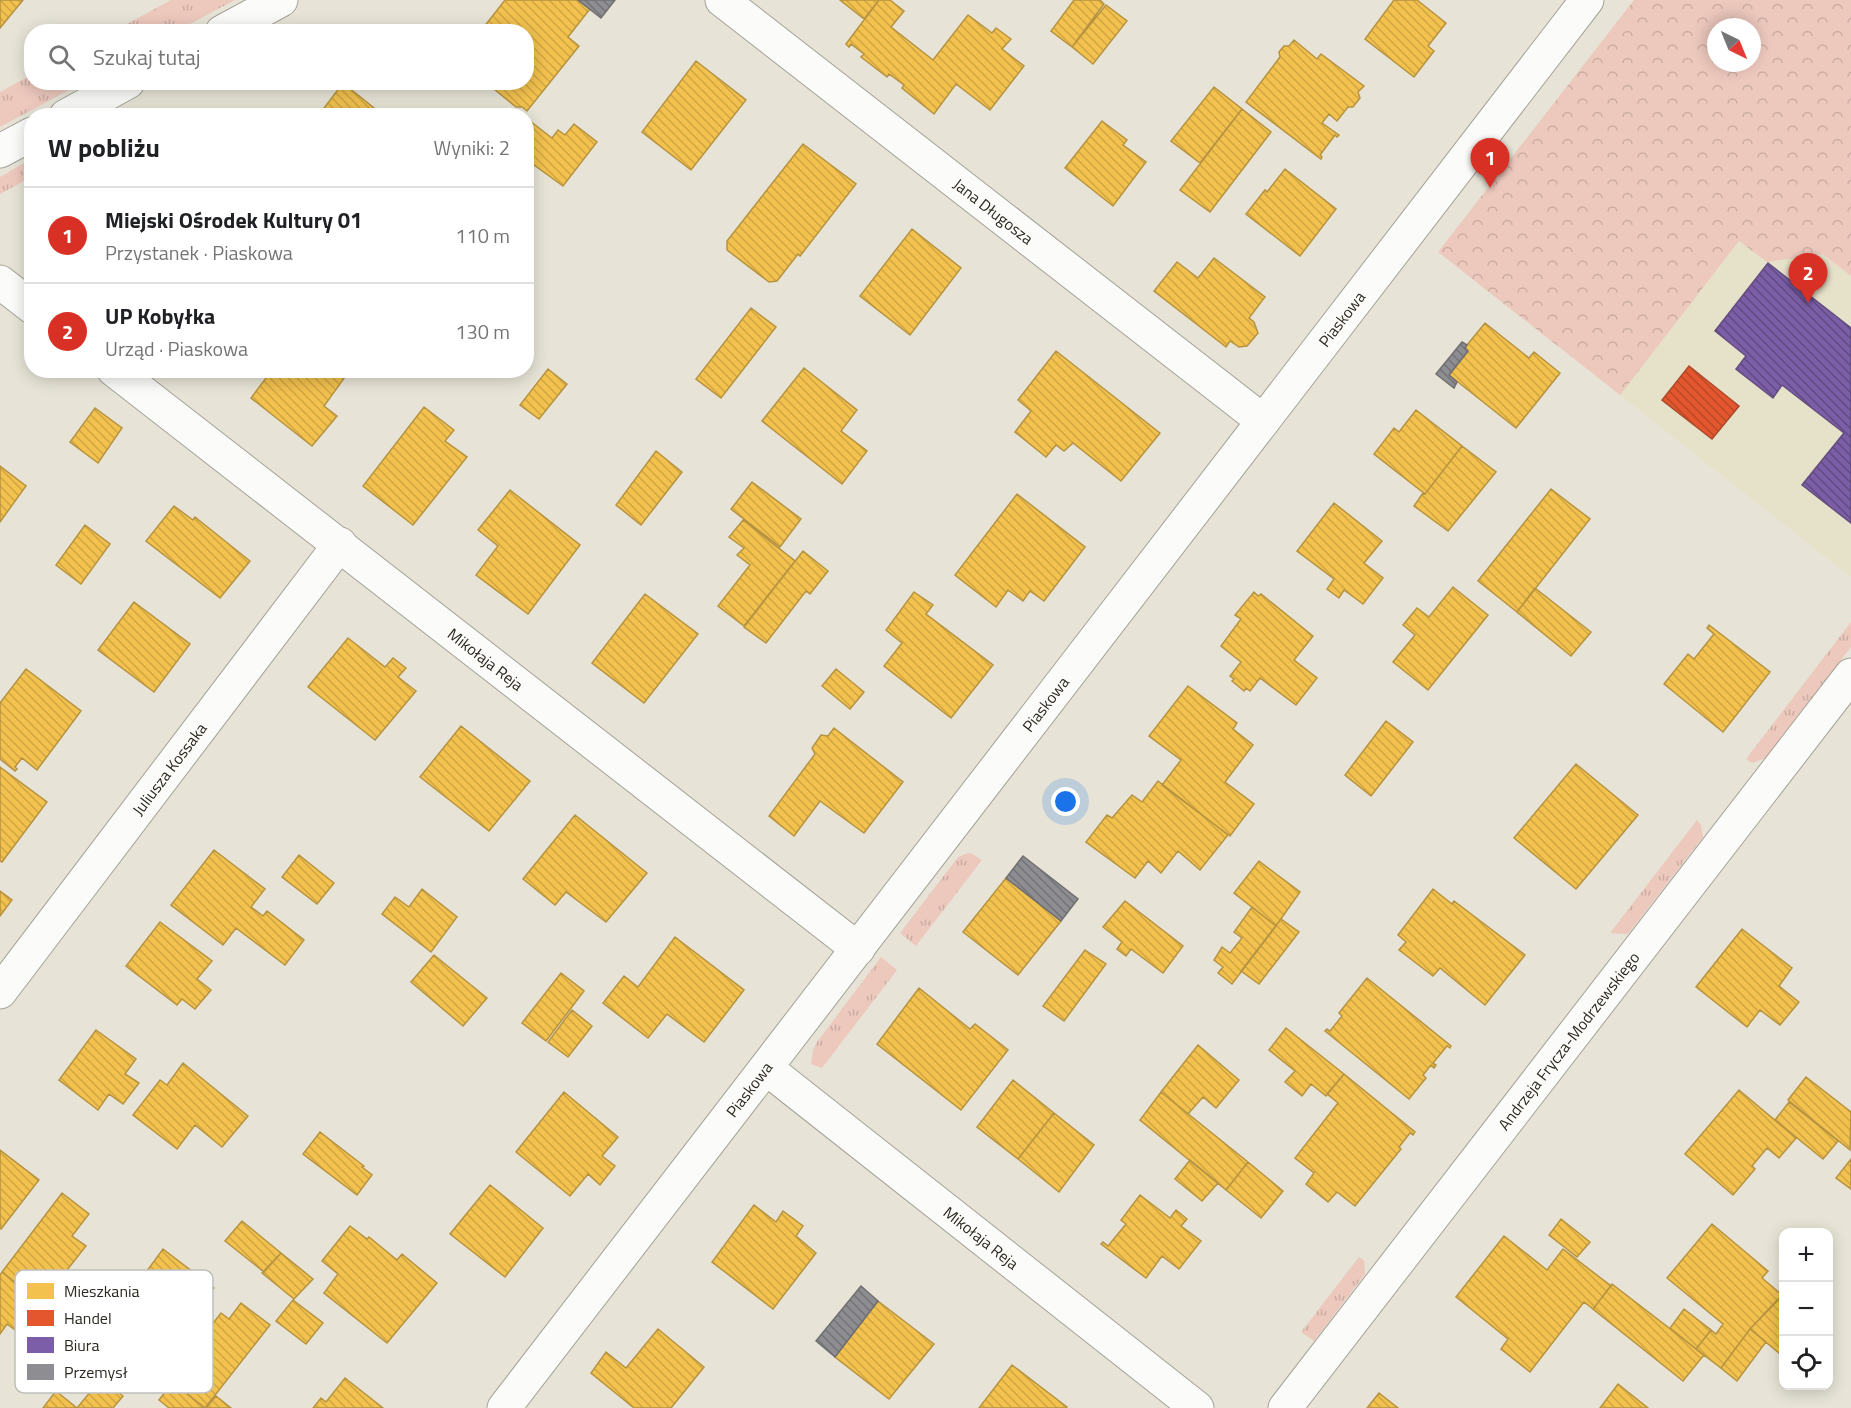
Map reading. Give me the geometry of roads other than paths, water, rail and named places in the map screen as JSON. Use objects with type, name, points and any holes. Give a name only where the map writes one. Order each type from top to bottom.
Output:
[{"type":"street","points":[[237,24],[281,0]]},
{"type":"street","name":"Jana Długosza","points":[[722,0],[1263,421]]},
{"type":"street","name":"Piaskowa","points":[[504,1408],[1587,0]]},
{"type":"street","points":[[81,108],[113,90]]},
{"type":"street","points":[[0,152],[24,138]]},
{"type":"street","points":[[0,282],[24,301]]},
{"type":"street","name":"Mikołaja Reja","points":[[124,378],[858,949]]},
{"type":"street","name":"Juliusza Kossaka","points":[[0,992],[340,544]]},
{"type":"street","name":"Andrzeja Frycza-Modrzewskiego","points":[[1285,1408],[1851,675]]},
{"type":"street","name":"Mikołaja Reja","points":[[766,1068],[1197,1408]]},
{"type":"place","name":"Miejski Ośrodek Kultury 01","points":[[1490,188]]},
{"type":"place","name":"UP Kobyłka","points":[[1808,303]]}]
